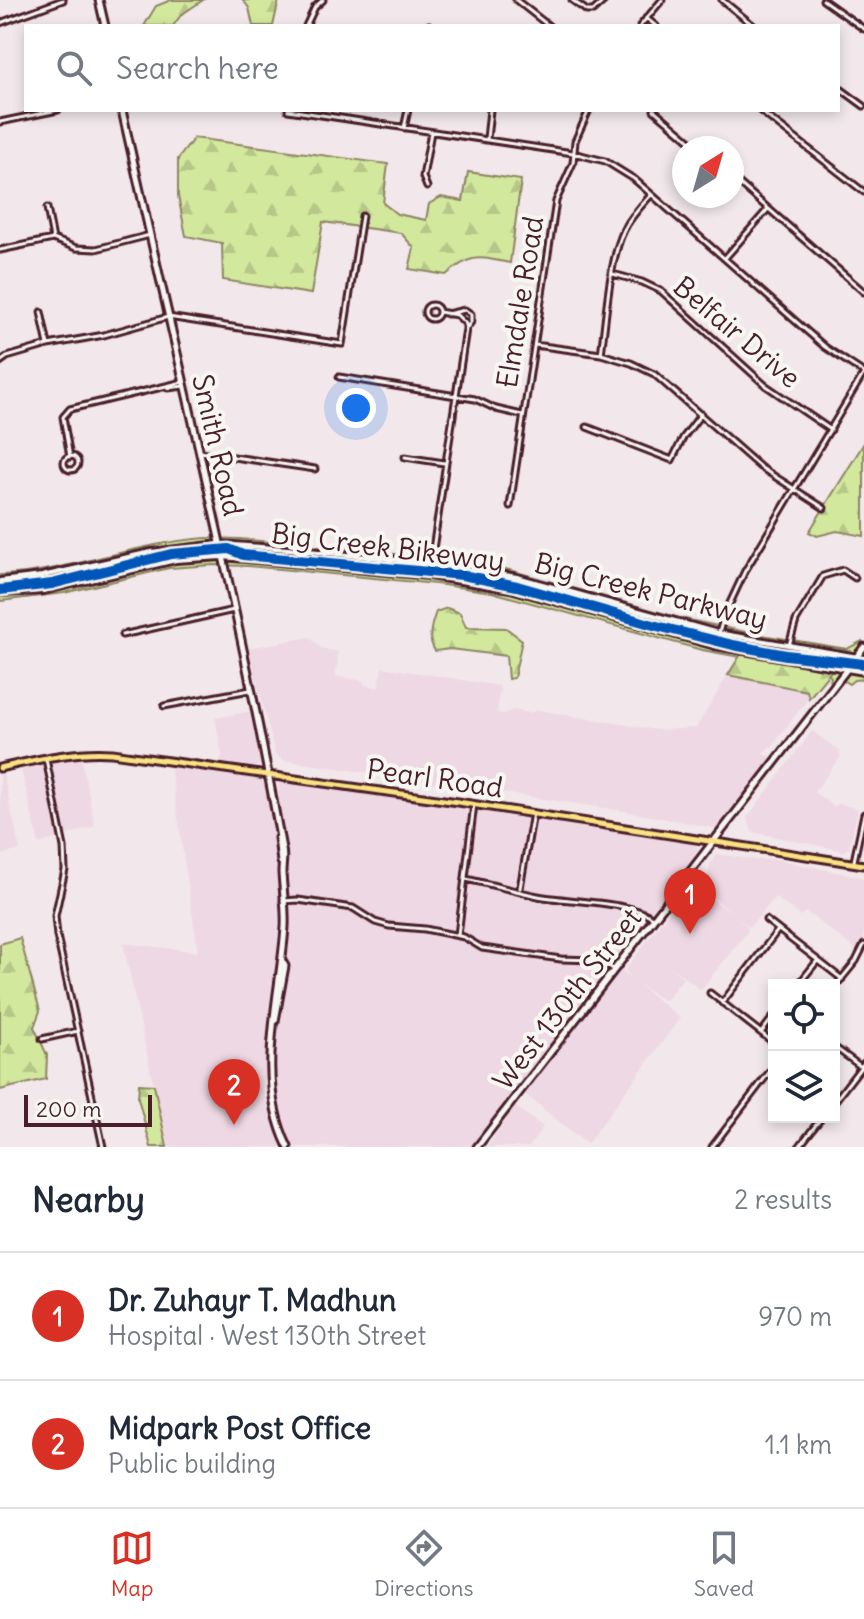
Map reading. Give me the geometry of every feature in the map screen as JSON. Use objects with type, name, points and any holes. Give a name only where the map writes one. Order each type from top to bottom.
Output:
[{"type":"main road","points":[[99,0],[105,24]]},
{"type":"main road","name":"Smith Road","points":[[122,112],[220,544],[269,775],[279,837],[285,924],[273,1011],[275,1022],[270,1092],[278,1127],[288,1147]]},
{"type":"main road","name":"West 130th Street","points":[[477,1147],[847,669],[860,657],[864,647]]},
{"type":"main road","name":"Pearl Road","points":[[0,768],[97,752],[112,753],[474,804],[864,865]]},
{"type":"street","points":[[0,23],[63,0]]},
{"type":"street","points":[[307,24],[315,7],[323,0]]},
{"type":"street","points":[[516,0],[546,24]]},
{"type":"street","points":[[572,0],[587,11],[593,11],[605,0]]},
{"type":"street","points":[[642,24],[662,0]]},
{"type":"street","points":[[722,0],[752,24]]},
{"type":"street","points":[[823,0],[864,29]]},
{"type":"street","points":[[646,18],[654,24]]},
{"type":"street","points":[[840,88],[864,106]]},
{"type":"street","points":[[0,122],[48,112]]},
{"type":"street","points":[[304,112],[573,153],[619,168],[825,347],[864,373],[745,571],[715,646]]},
{"type":"street","points":[[404,128],[408,112]]},
{"type":"street","points":[[487,139],[490,112]]},
{"type":"street","name":"Elmdale Road","points":[[510,506],[556,201],[573,163],[575,141],[588,112]]},
{"type":"street","points":[[656,112],[685,136]]},
{"type":"street","points":[[762,112],[864,192]]},
{"type":"street","points":[[427,187],[423,177],[431,132]]},
{"type":"street","points":[[744,188],[863,289]]},
{"type":"street","points":[[601,354],[622,233],[651,195]]},
{"type":"street","points":[[47,208],[53,239]]},
{"type":"street","points":[[725,258],[768,209]]},
{"type":"street","points":[[0,362],[48,345],[104,335],[168,317],[342,344],[362,216]]},
{"type":"street","points":[[0,250],[53,239],[76,248],[96,249],[150,235]]},
{"type":"street","name":"Belfair Drive","points":[[613,274],[661,291],[765,385],[831,430]]},
{"type":"street","points":[[447,314],[465,310],[471,314],[471,322],[466,329]]},
{"type":"street","points":[[41,312],[48,345]]},
{"type":"street","points":[[429,576],[466,329],[457,315],[439,312]]},
{"type":"street","points":[[535,345],[601,354],[654,374],[760,467],[824,508]]},
{"type":"street","points":[[339,377],[475,399],[496,409],[522,415]]},
{"type":"street","points":[[70,457],[63,417],[70,409],[184,384]]},
{"type":"street","points":[[587,427],[672,460],[683,438],[701,414]]},
{"type":"street","points":[[200,452],[315,469]]},
{"type":"street","points":[[405,457],[444,463]]},
{"type":"street","name":"Big Creek Parkway","points":[[0,581],[42,576],[151,552],[220,544],[430,563],[517,577],[718,633],[860,657]]},
{"type":"street","name":"Big Creek Parkway","points":[[0,593],[43,591],[176,560],[222,557],[429,576],[510,589],[715,646],[864,672]]},
{"type":"street","points":[[789,645],[796,621],[823,576],[843,570],[855,578]]},
{"type":"street","points":[[122,635],[234,610]]},
{"type":"street","points":[[164,706],[250,690]]},
{"type":"street","points":[[46,759],[64,847],[65,870],[55,916],[57,936],[103,1147]]},
{"type":"street","points":[[458,935],[474,804]]},
{"type":"street","points":[[519,890],[533,813]]},
{"type":"street","points":[[854,863],[864,814]]},
{"type":"street","points":[[466,879],[538,896],[637,911],[653,919]]},
{"type":"street","points":[[283,901],[298,900],[353,908],[388,926],[458,935],[482,948],[559,959],[595,960],[608,964],[614,970]]},
{"type":"street","points":[[766,920],[842,979]]},
{"type":"street","points":[[722,1003],[778,930]]},
{"type":"street","points":[[840,981],[864,945]]},
{"type":"street","points":[[803,979],[818,960]]},
{"type":"street","points":[[710,993],[768,1038]]},
{"type":"street","points":[[761,1033],[768,1024]]},
{"type":"street","points":[[42,1039],[78,1031]]},
{"type":"street","points":[[840,1051],[863,1066],[840,1095]]},
{"type":"street","points":[[712,1147],[768,1074]]},
{"type":"street","points":[[799,1147],[817,1123]]},
{"type":"shaded area","points":[[310,637],[321,648],[338,652],[336,676],[364,681],[364,685],[378,688],[382,667],[500,686],[497,712],[504,714],[512,710],[531,713],[538,710],[657,730],[696,728],[728,675],[807,691],[809,698],[772,746],[762,753],[773,758],[720,829],[624,811],[282,760],[275,753],[248,648]]},
{"type":"shaded area","points":[[252,711],[261,765],[253,767],[220,762],[222,755],[215,718]]},
{"type":"shaded area","points":[[812,731],[840,751],[840,758],[814,792],[834,807],[839,803],[858,809],[849,848],[844,851],[752,832],[747,818]]},
{"type":"shaded area","points":[[81,757],[95,826],[39,844],[21,769]]},
{"type":"shaded area","points":[[170,765],[247,776],[261,779],[266,785],[277,862],[279,910],[276,977],[264,1092],[281,1147],[167,1147],[123,943],[198,952]]},
{"type":"shaded area","points":[[3,773],[20,850],[0,855],[0,774]]},
{"type":"shaded area","points":[[284,782],[691,842],[698,848],[471,1147],[293,1147],[280,1112],[276,1086],[289,923],[278,785]]},
{"type":"shaded area","points":[[717,854],[758,860],[776,859],[864,878],[864,939],[858,951],[806,912],[800,916],[775,897],[750,927],[734,916],[748,927],[747,932],[701,990],[671,967],[683,978],[667,999],[662,1000],[632,980],[625,970],[691,883],[730,912],[701,885],[708,877],[710,864]]},
{"type":"shaded area","points":[[620,970],[680,1018],[587,1144],[525,1094]]},
{"type":"shaded area","points":[[515,1106],[543,1127],[529,1147],[487,1147]]},
{"type":"green space","points":[[171,0],[203,0],[181,15],[174,24],[145,24],[156,6]]},
{"type":"green space","points":[[243,0],[279,0],[273,24],[253,24],[249,8]]},
{"type":"green space","points":[[194,138],[388,164],[383,203],[397,214],[426,220],[429,204],[441,197],[463,201],[468,172],[521,180],[510,263],[475,258],[446,275],[409,269],[414,248],[401,233],[323,222],[311,294],[223,280],[222,243],[186,236],[178,196],[178,159]]},
{"type":"green space","points":[[864,443],[864,536],[837,531],[817,536],[809,532]]},
{"type":"green space","points":[[207,538],[457,560],[495,566],[680,618],[750,633],[847,649],[862,641],[864,679],[849,684],[841,679],[835,686],[827,673],[702,650],[492,592],[248,566],[169,568],[64,593],[0,601],[0,575],[52,569],[155,545]]},
{"type":"green space","points":[[447,608],[460,613],[466,627],[506,628],[522,640],[514,678],[508,679],[506,656],[450,649],[435,651],[430,637],[433,622],[436,612]]},
{"type":"green space","points":[[741,654],[832,670],[809,698],[807,691],[728,675]]},
{"type":"green space","points":[[20,938],[40,1011],[34,1027],[47,1055],[46,1079],[0,1090],[0,944]]},
{"type":"green space","points":[[139,1084],[154,1085],[167,1147],[151,1147],[138,1098]]},
{"type":"waterway","points":[[234,550],[426,569]]},
{"type":"waterway","points":[[0,587],[59,579],[158,555]]},
{"type":"waterway","points":[[432,569],[525,585],[713,637]]},
{"type":"waterway","points":[[722,639],[789,652]]},
{"type":"cycle path","name":"Big Creek Bikeway","points":[[0,590],[52,584],[171,554],[229,549],[243,555],[462,575],[517,586],[733,645],[864,664]]},
{"type":"place","name":"Dr. Zuhayr T. Madhun","points":[[690,934]]},
{"type":"place","name":"Midpark Post Office","points":[[234,1125]]}]
